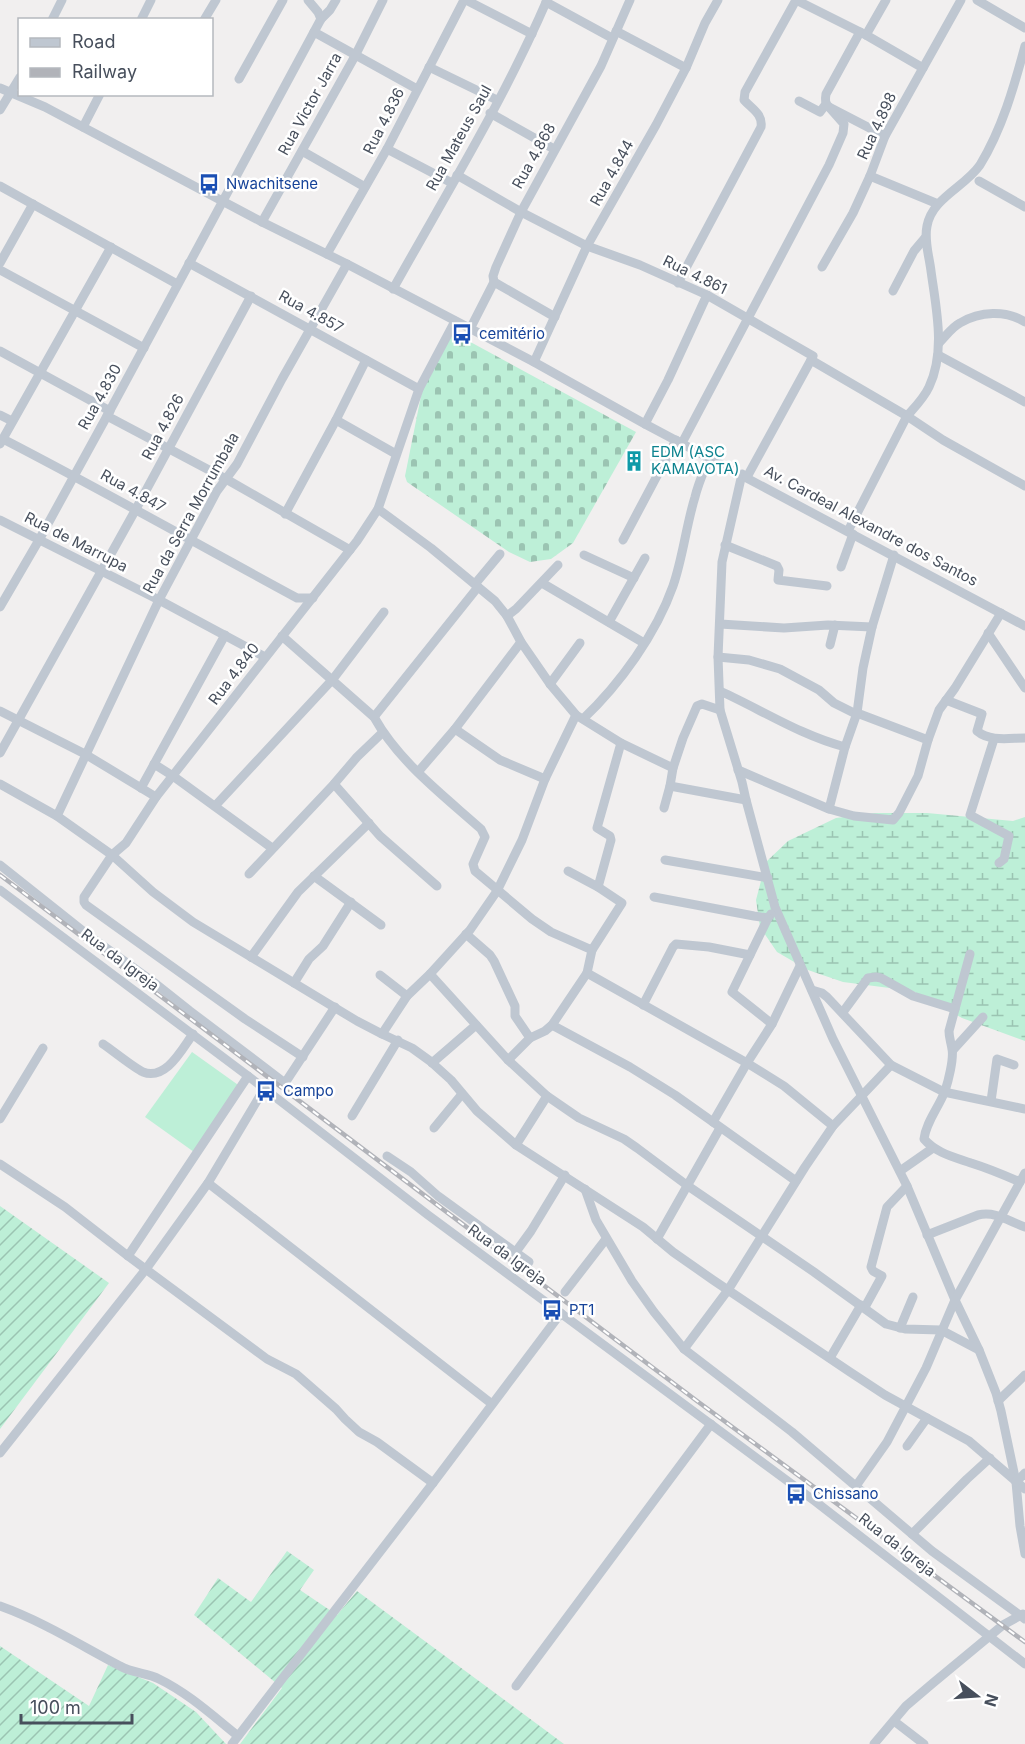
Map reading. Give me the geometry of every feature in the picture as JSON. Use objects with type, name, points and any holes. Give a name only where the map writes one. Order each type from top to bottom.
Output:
[{"type":"street","points":[[52,18],[62,0]]},
{"type":"street","points":[[142,18],[151,0]]},
{"type":"street","points":[[205,18],[216,0]]},
{"type":"street","points":[[239,79],[283,0]]},
{"type":"street","points":[[309,0],[321,19]]},
{"type":"street","name":"Rua 4.830","points":[[0,604],[39,540],[321,19],[336,0]]},
{"type":"street","name":"Rua Victor Jarra","points":[[262,222],[355,56],[383,0]]},
{"type":"street","points":[[465,0],[532,34]]},
{"type":"street","name":"Rua 4.836","points":[[327,254],[387,150],[465,0]]},
{"type":"street","name":"Rua 4.868","points":[[470,329],[494,282],[496,267],[521,212],[601,66],[630,0]]},
{"type":"street","name":"Rua 4.844","points":[[534,362],[587,246],[656,125],[718,0]]},
{"type":"street","points":[[678,283],[761,127],[759,115],[744,100],[745,92],[796,0],[923,68]]},
{"type":"street","points":[[799,101],[820,112],[863,34],[886,0]]},
{"type":"street","name":"Rua 4.898","points":[[822,267],[853,213],[885,136],[961,0]]},
{"type":"street","points":[[977,0],[1025,28]]},
{"type":"street","points":[[546,1],[686,68]]},
{"type":"street","name":"Rua Mateus Saul","points":[[393,289],[497,100],[532,34],[546,1]]},
{"type":"street","points":[[314,32],[417,89]]},
{"type":"street","points":[[841,567],[851,532],[907,416],[920,403],[929,388],[938,355],[939,343],[931,269],[925,238],[927,224],[938,204],[978,167],[995,136],[1014,86],[1025,46]]},
{"type":"street","points":[[429,67],[497,100]]},
{"type":"street","points":[[0,110],[18,80]]},
{"type":"street","name":"Av. Cardeal Alexandre dos Santos","points":[[0,88],[18,95]]},
{"type":"street","name":"Av. Cardeal Alexandre dos Santos","points":[[19,96],[534,362],[645,424],[1025,626]]},
{"type":"street","points":[[83,127],[99,96]]},
{"type":"street","points":[[827,102],[885,136]]},
{"type":"street","points":[[623,540],[679,442],[829,165],[843,133],[844,124],[827,102]]},
{"type":"street","points":[[490,113],[554,149]]},
{"type":"street","name":"Rua 4.861","points":[[387,150],[454,179],[587,246],[640,265],[707,296],[813,356],[812,360],[943,440],[1025,486]]},
{"type":"street","points":[[302,151],[365,187]]},
{"type":"street","points":[[978,167],[978,181]]},
{"type":"street","points":[[870,176],[938,204]]},
{"type":"street","points":[[963,182],[978,181],[1025,207]]},
{"type":"street","points":[[0,186],[177,284]]},
{"type":"street","points":[[0,263],[33,204]]},
{"type":"street","points":[[893,291],[914,251],[925,238]]},
{"type":"street","points":[[1,441],[111,247]]},
{"type":"street","name":"Rua 4.857","points":[[189,263],[419,389]]},
{"type":"street","name":"Rua da Serra Morrumbala","points":[[57,816],[159,600],[217,491],[237,465],[347,264]]},
{"type":"street","points":[[0,270],[144,348]]},
{"type":"street","points":[[494,282],[555,317]]},
{"type":"street","name":"Rua 4.826","points":[[0,753],[136,509],[250,296]]},
{"type":"street","points":[[645,424],[707,296]]},
{"type":"street","points":[[939,343],[958,324],[980,315],[993,313],[1007,315],[1025,322]]},
{"type":"street","name":"Rua 4.840","points":[[303,1057],[244,1019],[86,905],[84,897],[112,855],[126,843],[156,797],[350,550],[378,508],[419,389],[455,321]]},
{"type":"street","points":[[0,351],[168,449],[226,479],[350,550]]},
{"type":"street","points":[[938,355],[1025,402]]},
{"type":"street","points":[[285,514],[366,360]]},
{"type":"street","points":[[812,360],[744,476],[725,545],[720,584],[718,657],[720,710],[775,907],[833,1039],[907,1186],[955,1300],[979,1350],[998,1401],[1016,1482],[1025,1554]]},
{"type":"street","points":[[0,415],[12,421]]},
{"type":"street","points":[[336,420],[396,454]]},
{"type":"street","name":"Rua 4.847","points":[[1,441],[74,476],[297,598],[313,598]]},
{"type":"street","points":[[382,1034],[407,996],[466,934],[497,891],[522,840],[545,779],[580,717],[609,691],[644,643],[673,586],[695,496],[709,458]]},
{"type":"street","points":[[378,508],[495,601],[550,684],[580,717],[621,743],[673,768]]},
{"type":"street","name":"Rua de Marrupa","points":[[0,520],[159,600],[265,657]]},
{"type":"street","points":[[725,545],[777,567],[778,580],[827,586]]},
{"type":"street","points":[[374,717],[500,554]]},
{"type":"street","points":[[584,555],[634,578]]},
{"type":"street","points":[[829,809],[845,747],[857,713],[863,668],[872,627],[894,555]]},
{"type":"street","points":[[609,622],[645,558]]},
{"type":"street","points":[[507,616],[558,565]]},
{"type":"street","points":[[542,583],[644,643]]},
{"type":"street","points":[[297,598],[300,615]]},
{"type":"street","points":[[214,806],[333,679],[384,612]]},
{"type":"street","points":[[738,770],[829,809],[854,816],[893,820],[918,776],[939,710],[1001,613]]},
{"type":"street","points":[[720,624],[784,628],[835,625],[872,627]]},
{"type":"street","points":[[830,645],[835,625]]},
{"type":"street","points":[[988,633],[1025,688]]},
{"type":"street","points":[[141,788],[225,635]]},
{"type":"street","points":[[282,636],[374,717],[382,733],[418,772],[484,833],[483,842],[474,860],[475,872],[551,932],[592,950]]},
{"type":"street","points":[[418,772],[455,729],[521,642]]},
{"type":"street","points":[[550,684],[580,644]]},
{"type":"street","points":[[718,657],[749,660],[780,669],[819,690],[834,703],[928,740]]},
{"type":"street","points":[[720,691],[801,732],[845,747]]},
{"type":"street","points":[[946,700],[982,714],[978,732],[994,738],[1025,738]]},
{"type":"street","points":[[664,808],[673,768],[697,706],[702,704],[720,710]]},
{"type":"street","points":[[0,711],[85,754],[156,797]]},
{"type":"street","points":[[455,729],[500,760],[545,779]]},
{"type":"street","points":[[249,874],[382,733]]},
{"type":"street","points":[[994,738],[970,815],[1009,836],[1004,859],[999,864]]},
{"type":"street","points":[[598,887],[611,840],[610,836],[597,828],[621,743]]},
{"type":"street","points":[[154,764],[273,848]]},
{"type":"street","points":[[0,784],[57,816],[112,855],[153,892],[193,922],[335,1007],[412,1048],[451,1080],[477,1111],[516,1145],[643,1227],[673,1252],[830,1358],[906,1407],[969,1441],[1025,1490]]},
{"type":"street","points":[[334,784],[380,836],[437,886]]},
{"type":"street","points":[[670,786],[746,800]]},
{"type":"street","points":[[251,957],[298,892],[369,823]]},
{"type":"street","points":[[665,860],[768,878]]},
{"type":"street","name":"Rua da Igreja","points":[[0,865],[88,935],[285,1083],[303,1057]]},
{"type":"street","points":[[508,1060],[530,1038],[552,1025],[587,973],[592,950],[622,903],[568,871]]},
{"type":"street","points":[[314,876],[381,925]]},
{"type":"street","name":"Rua da Igreja","points":[[0,890],[193,1034],[428,1215],[816,1502],[1025,1664]]},
{"type":"street","points":[[654,897],[768,918]]},
{"type":"street","points":[[294,983],[309,959],[323,946],[351,902]]},
{"type":"street","points":[[772,1024],[732,992],[775,907]]},
{"type":"street","points":[[466,934],[494,961],[515,1006],[515,1017],[530,1038]]},
{"type":"street","points":[[643,1005],[676,944],[709,947],[750,955]]},
{"type":"street","points":[[856,1486],[886,1442],[906,1407],[926,1368],[955,1300],[1022,1177],[954,1158],[933,1148],[924,1139],[949,1077],[953,1050],[949,1031],[970,954]]},
{"type":"street","points":[[657,1239],[688,1186],[747,1063],[772,1024],[800,966]]},
{"type":"street","points":[[587,973],[784,1086],[833,1126]]},
{"type":"street","points":[[430,974],[508,1060],[547,1096],[579,1118],[624,1139],[886,1324],[900,1328],[941,1330],[979,1350]]},
{"type":"street","points":[[380,975],[407,996]]},
{"type":"street","points":[[843,1012],[868,978],[876,977],[913,996],[955,1009]]},
{"type":"street","points":[[812,990],[822,993],[843,1012],[891,1065],[916,1079],[944,1092],[1025,1109]]},
{"type":"street","points":[[303,1057],[335,1007]]},
{"type":"street","points":[[953,1050],[983,1017]]},
{"type":"street","points":[[432,1063],[476,1025]]},
{"type":"street","points":[[552,1025],[630,1067],[695,1108],[796,1181]]},
{"type":"street","points":[[103,1044],[143,1072],[155,1073],[164,1070],[170,1064],[193,1034]]},
{"type":"street","points":[[352,1116],[398,1040]]},
{"type":"street","points":[[0,1119],[43,1048]]},
{"type":"street","points":[[991,1101],[997,1059],[1014,1065]]},
{"type":"street","points":[[684,1348],[728,1290],[833,1126],[891,1065]]},
{"type":"street","points":[[128,1256],[248,1076]]},
{"type":"street","points":[[0,1453],[146,1269],[207,1183],[264,1089]]},
{"type":"street","points":[[434,1128],[462,1094]]},
{"type":"street","points":[[516,1145],[547,1096]]},
{"type":"street","points":[[900,1172],[933,1148]]},
{"type":"street","points":[[387,1156],[529,1262]]},
{"type":"street","points":[[0,1164],[65,1207],[267,1359],[297,1374],[336,1408],[359,1432],[378,1442],[433,1483]]},
{"type":"street","points":[[515,1253],[531,1232],[565,1175]]},
{"type":"street","points":[[207,1183],[492,1404]]},
{"type":"street","points":[[830,1358],[882,1276],[873,1271],[871,1267],[887,1207],[907,1186]]},
{"type":"street","points":[[585,1189],[596,1220],[632,1281],[684,1348],[765,1411],[912,1534],[979,1586],[1023,1616]]},
{"type":"street","points":[[927,1235],[978,1215],[993,1214],[1025,1227]]},
{"type":"street","points":[[565,1292],[606,1239]]},
{"type":"street","points":[[900,1328],[913,1297]]},
{"type":"street","points":[[0,1606],[34,1620],[123,1668],[157,1678],[171,1685],[183,1692],[235,1740],[561,1313]]},
{"type":"street","points":[[998,1401],[1025,1375]]},
{"type":"street","points":[[908,1446],[927,1418]]},
{"type":"street","points":[[516,1686],[711,1424]]},
{"type":"street","points":[[912,1534],[990,1458]]},
{"type":"street","points":[[1016,1482],[1025,1473]]},
{"type":"street","points":[[874,1744],[906,1706],[985,1633],[1023,1616]]},
{"type":"street","points":[[894,1721],[924,1744]]},
{"type":"green space","points":[[452,332],[636,432],[573,543],[551,559],[530,562],[509,552],[407,482],[405,476],[421,396],[425,383]]},
{"type":"green space","points":[[875,813],[927,813],[1013,821],[1025,817],[1025,1041],[962,1018],[913,991],[843,982],[808,970],[777,952],[760,927],[756,900],[766,862],[788,841],[836,818]]},
{"type":"green space","points":[[192,1052],[241,1087],[194,1152],[145,1117]]},
{"type":"green space","points":[[0,1206],[109,1283],[0,1429]]},
{"type":"green space","points":[[287,1551],[314,1570],[300,1590],[337,1615],[357,1591],[564,1744],[240,1744],[282,1688],[194,1615],[218,1578],[251,1602]]},
{"type":"green space","points":[[0,1646],[89,1706],[108,1665],[153,1683],[196,1712],[226,1744],[0,1744]]},
{"type":"railway","points":[[0,875],[697,1401],[1025,1642]]},
{"type":"place","name":"Nwachitsene","points":[[209,184]]},
{"type":"place","name":"cemitério","points":[[462,334]]},
{"type":"place","name":"EDM (ASC KAMAVOTA)","points":[[634,461]]},
{"type":"place","name":"Campo","points":[[266,1091]]},
{"type":"place","name":"PT1","points":[[552,1310]]},
{"type":"place","name":"Chissano","points":[[796,1494]]}]
